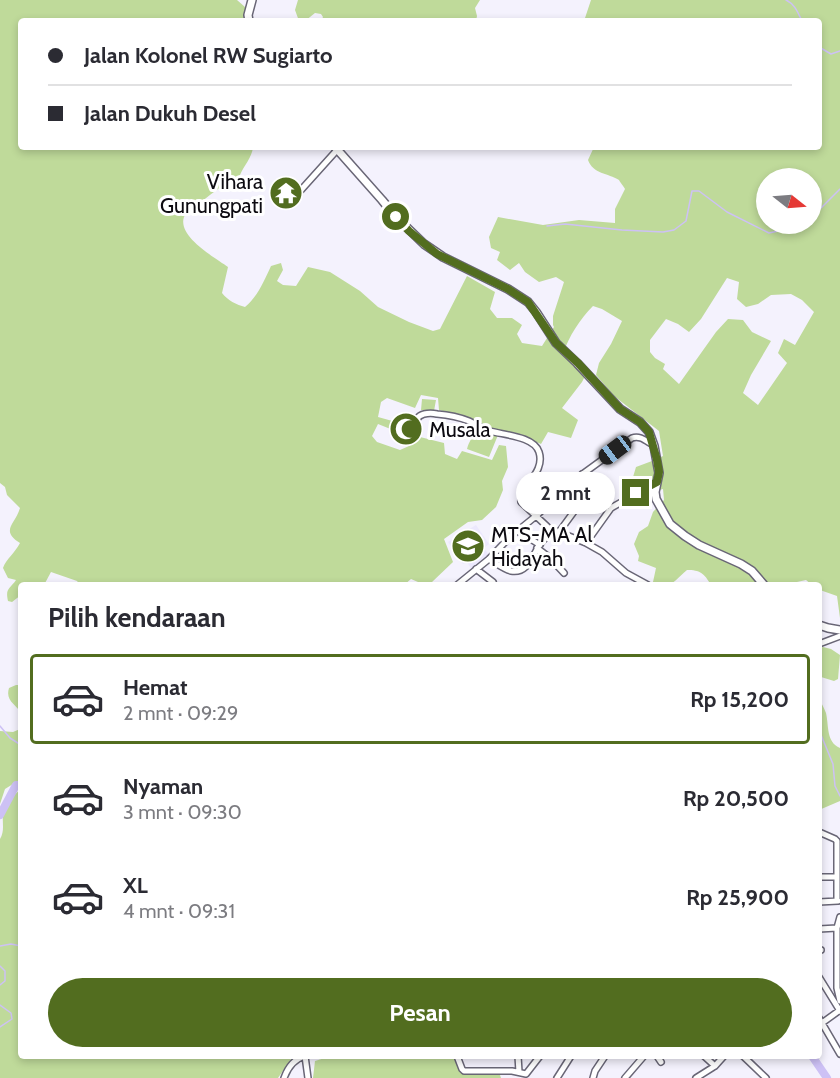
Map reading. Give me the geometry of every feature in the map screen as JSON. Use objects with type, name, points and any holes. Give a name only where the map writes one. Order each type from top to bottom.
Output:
[{"type":"main road","points":[[248,18],[252,0]]},
{"type":"main road","points":[[338,150],[396,217],[424,244],[437,254],[508,289],[528,302],[556,343],[578,363],[620,409],[645,427],[651,436],[659,472],[656,499],[670,524],[699,545],[741,564],[752,571],[761,582]]},
{"type":"main road","points":[[822,626],[840,630]]},
{"type":"street","points":[[287,181],[296,189],[301,190],[334,150]]},
{"type":"street","points":[[396,434],[408,435],[417,418],[426,413],[455,416],[487,430],[521,437],[535,446],[540,454],[538,469],[520,497],[521,502],[552,531],[586,543],[602,552],[636,582]]},
{"type":"street","points":[[461,582],[489,559],[558,494],[632,438],[640,437],[654,446]]},
{"type":"street","points":[[582,474],[611,508]]},
{"type":"street","points":[[586,543],[611,508],[657,482]]},
{"type":"street","points":[[559,532],[581,502],[595,489]]},
{"type":"street","points":[[489,559],[505,569],[518,571],[525,567],[538,546],[552,531]]},
{"type":"street","points":[[529,538],[564,573]]},
{"type":"street","points":[[476,569],[493,582]]},
{"type":"street","points":[[822,643],[840,636]]},
{"type":"street","points":[[822,833],[837,842],[838,901],[822,902]]},
{"type":"street","points":[[822,877],[837,877]]},
{"type":"street","points":[[840,917],[837,928],[837,988],[840,1001]]},
{"type":"street","points":[[822,928],[837,928]]},
{"type":"street","points":[[822,981],[840,1010],[822,1020]]},
{"type":"street","points":[[822,1024],[840,1054]]},
{"type":"street","points":[[833,1041],[840,1037]]},
{"type":"street","points":[[284,1078],[290,1066],[298,1059]]},
{"type":"street","points":[[304,1059],[308,1066],[308,1078]]},
{"type":"street","points":[[458,1059],[464,1071],[523,1074],[528,1074],[538,1059]]},
{"type":"street","points":[[518,1059],[519,1072]]},
{"type":"street","points":[[557,1078],[569,1059]]},
{"type":"street","points":[[593,1078],[603,1059]]},
{"type":"street","points":[[625,1078],[641,1059]]},
{"type":"street","points":[[707,1059],[715,1066]]},
{"type":"street","points":[[696,1078],[715,1066],[721,1059]]},
{"type":"street","points":[[745,1059],[766,1078]]},
{"type":"shaded area","name":"MTS-MA Al Hidayah","points":[[476,525],[489,544],[484,548],[490,557],[472,570],[467,562],[463,564],[448,542]]},
{"type":"green space","points":[[0,0],[237,0],[245,7],[245,18],[18,18],[18,150],[252,150],[240,175],[191,208],[183,221],[189,237],[228,267],[222,293],[229,300],[245,307],[250,303],[271,266],[281,263],[283,270],[277,281],[283,285],[296,286],[308,267],[330,272],[360,291],[378,307],[433,331],[440,329],[467,276],[495,292],[490,309],[497,318],[512,318],[522,325],[517,334],[522,343],[542,346],[554,327],[553,316],[564,282],[556,277],[539,282],[525,272],[519,263],[510,270],[497,260],[500,252],[491,248],[489,237],[498,217],[543,225],[579,220],[615,223],[615,209],[625,189],[619,180],[597,171],[590,165],[588,160],[593,150],[822,150],[822,18],[585,18],[591,0],[840,0],[840,618],[837,596],[822,591],[822,582],[806,580],[797,582],[709,582],[701,573],[687,570],[673,582],[653,582],[656,568],[638,561],[639,556],[634,544],[639,532],[648,526],[653,512],[664,500],[663,489],[636,497],[627,491],[626,485],[633,477],[636,467],[663,456],[659,431],[614,396],[596,375],[599,363],[622,321],[593,306],[575,328],[563,354],[585,376],[562,408],[578,420],[571,438],[548,432],[541,444],[516,433],[492,430],[463,416],[439,410],[438,398],[421,395],[415,408],[387,398],[381,402],[378,417],[396,422],[397,425],[393,430],[378,424],[372,436],[377,442],[400,450],[409,446],[416,436],[444,443],[445,454],[457,459],[462,451],[492,460],[499,445],[506,446],[508,467],[502,481],[503,490],[496,507],[482,520],[468,522],[444,539],[453,562],[432,582],[418,582],[411,579],[408,582],[78,582],[51,572],[46,582],[18,582],[18,597],[12,602],[8,601],[7,594],[16,580],[8,578],[3,568],[20,543],[10,531],[20,508],[7,495],[5,487],[0,483]],"holes":[[[727,278],[739,282],[737,299],[746,307],[758,304],[771,295],[791,294],[802,300],[814,312],[795,345],[784,339],[778,353],[787,363],[758,405],[743,393],[771,341],[752,332],[743,320],[728,319],[679,384],[663,369],[665,364],[650,352],[650,340],[666,319],[689,332],[701,319]]]},
{"type":"green space","points":[[298,0],[480,0],[475,8],[477,18],[322,18],[321,14],[315,13],[309,18],[298,18],[295,10]]},
{"type":"green space","points":[[422,399],[436,400],[434,411],[421,410]]},
{"type":"green space","points":[[477,427],[498,435],[489,457],[467,449]]},
{"type":"green space","points":[[822,647],[831,649],[840,655],[838,679],[834,681],[822,677]]},
{"type":"green space","points":[[18,685],[18,709],[8,696],[9,688]]},
{"type":"green space","points":[[822,705],[826,713],[830,738],[840,748],[840,801],[822,809]]},
{"type":"green space","points":[[18,730],[18,781],[5,789],[0,804],[0,731],[13,732]]},
{"type":"green space","points":[[18,792],[18,1059],[291,1059],[278,1078],[0,1078],[0,839],[4,811]]},
{"type":"green space","points":[[321,1059],[454,1059],[463,1073],[500,1075],[501,1078],[313,1078],[315,1061]]},
{"type":"waterway","points":[[786,0],[794,6],[801,18]]},
{"type":"waterway","points":[[822,49],[831,54],[840,51]]},
{"type":"waterway","points":[[822,207],[840,189]]},
{"type":"waterway","points":[[547,226],[565,224],[622,230],[663,232],[674,230],[686,221],[692,191],[699,191],[727,212],[756,226]]},
{"type":"waterway","points":[[0,726],[10,738],[18,743]]},
{"type":"waterway","points":[[822,737],[833,764],[835,786],[840,796]]},
{"type":"waterway","points":[[0,815],[18,785]]},
{"type":"waterway","points":[[0,946],[18,945]]},
{"type":"waterway","points":[[0,966],[5,971],[5,981],[0,985]]},
{"type":"waterway","points":[[0,1005],[11,1013],[12,1019],[0,1027]]},
{"type":"waterway","points":[[814,1059],[827,1078]]},
{"type":"place","name":"Vihara Gunungpati","points":[[286,193]]},
{"type":"place","name":"Musala","points":[[406,429]]},
{"type":"place","name":"MTS-MA Al Hidayah","points":[[468,546]]},
{"type":"route","points":[[396,217],[437,254],[508,289],[528,302],[556,343],[578,363],[620,409],[645,427],[652,440],[659,472],[657,482],[636,493]]}]
